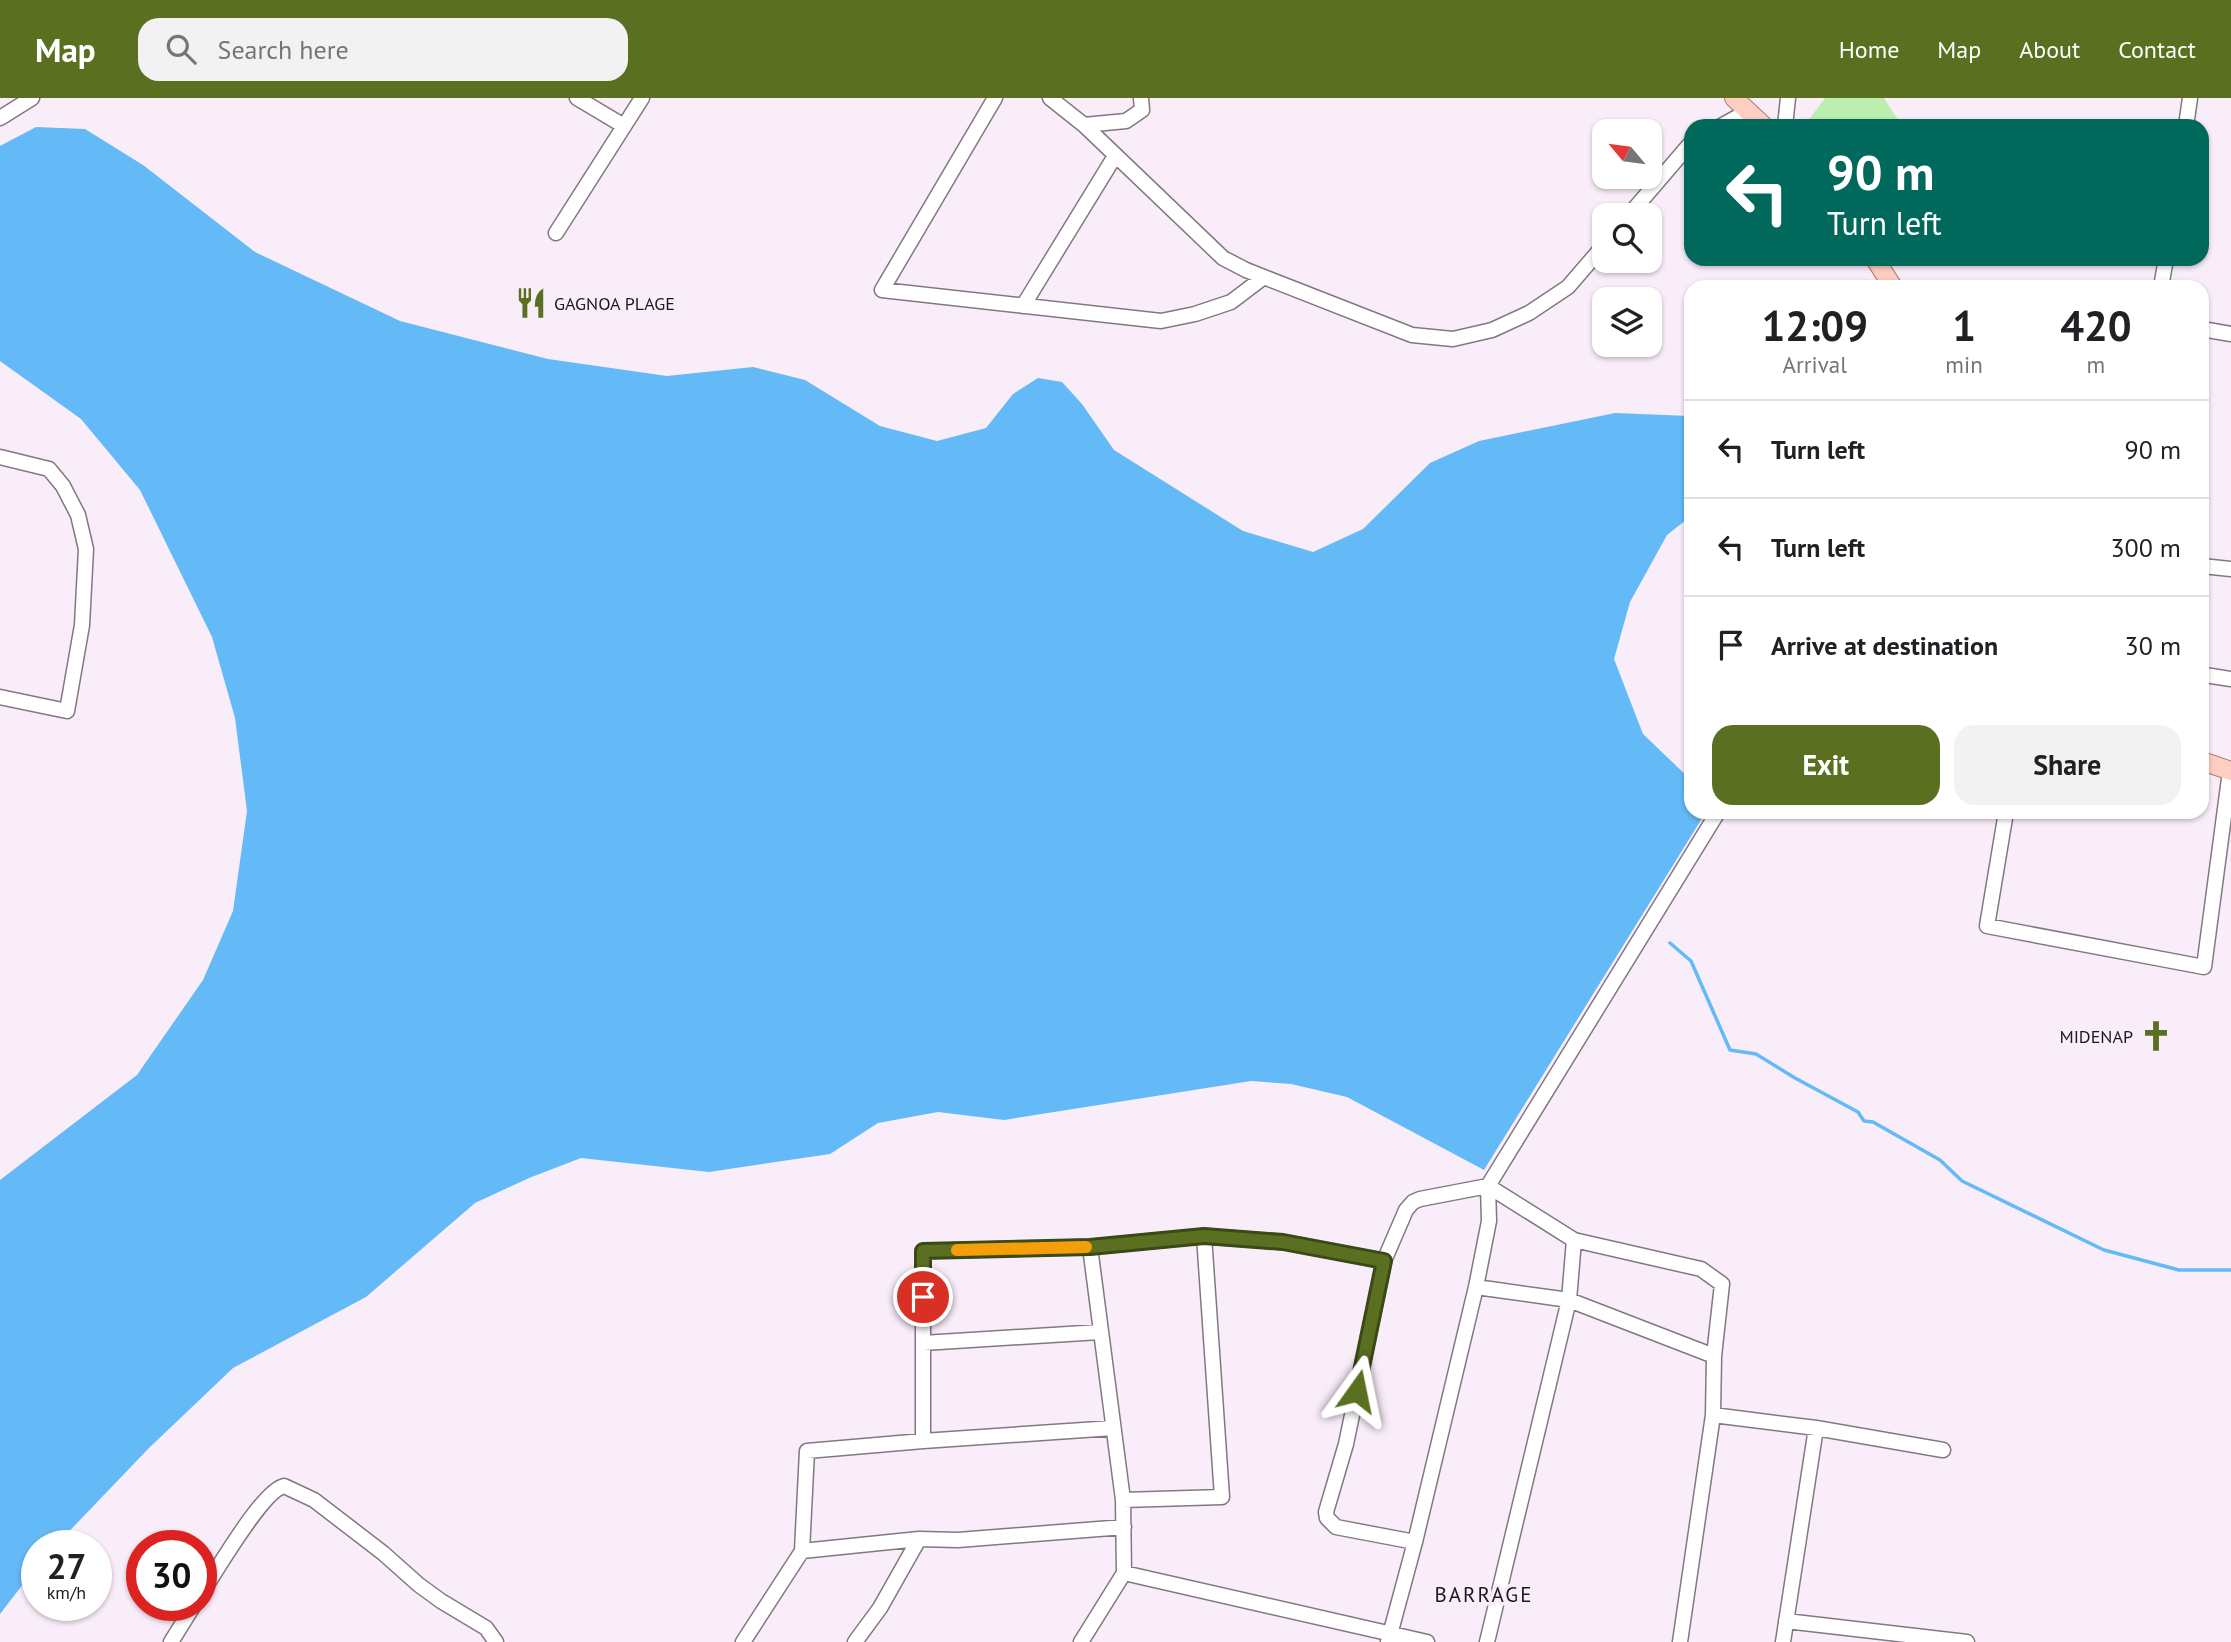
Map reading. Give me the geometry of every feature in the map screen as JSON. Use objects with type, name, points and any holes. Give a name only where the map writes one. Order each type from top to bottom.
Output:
[{"type":"main road","points":[[1734,98],[1757,119]]},
{"type":"main road","points":[[2209,763],[2231,771]]},
{"type":"street","points":[[0,118],[32,98]]},
{"type":"street","points":[[577,98],[624,126]]},
{"type":"street","points":[[556,233],[642,98]]},
{"type":"street","points":[[995,98],[882,290],[1161,321],[1195,314],[1231,302],[1264,277]]},
{"type":"street","points":[[1050,98],[1084,125],[1223,258],[1264,277],[1412,335],[1453,339],[1492,330],[1529,313],[1568,288],[1592,259]]},
{"type":"street","points":[[1084,125],[1126,121],[1142,110],[1141,98]]},
{"type":"street","points":[[1786,119],[1788,98]]},
{"type":"street","points":[[2187,119],[2190,98]]},
{"type":"street","points":[[1734,119],[1748,111]]},
{"type":"street","points":[[1639,203],[1684,151]]},
{"type":"street","points":[[1023,306],[1115,156]]},
{"type":"street","points":[[2209,330],[2231,334]]},
{"type":"street","points":[[0,457],[49,469],[78,515],[86,549],[82,625],[67,711],[0,697]]},
{"type":"street","points":[[2209,567],[2231,569]]},
{"type":"street","points":[[2209,676],[2231,679]]},
{"type":"street","points":[[2005,819],[1987,926],[2203,967],[2231,771]]},
{"type":"street","points":[[1390,1637],[1476,1287],[1489,1221],[1488,1186],[1714,819]]},
{"type":"street","points":[[1415,1542],[1336,1527],[1327,1518],[1326,1512],[1346,1444],[1384,1261],[1406,1210],[1413,1202],[1488,1186],[1574,1240],[1701,1269],[1722,1284],[1714,1356],[1713,1415],[1680,1642]]},
{"type":"street","points":[[923,1441],[923,1251],[1090,1247],[1204,1236],[1283,1242],[1384,1261]]},
{"type":"street","points":[[1123,1500],[1222,1497],[1204,1236]]},
{"type":"street","points":[[1487,1642],[1569,1300],[1574,1240]]},
{"type":"street","points":[[1081,1642],[1124,1573],[1123,1500],[1090,1247]]},
{"type":"street","points":[[1476,1287],[1569,1300],[1714,1356]]},
{"type":"street","points":[[923,1343],[1100,1332]]},
{"type":"street","points":[[1713,1415],[1816,1428],[1944,1450]]},
{"type":"street","points":[[743,1642],[802,1551],[807,1451],[1113,1428]]},
{"type":"street","points":[[1783,1642],[1816,1428]]},
{"type":"street","points":[[217,1570],[272,1492],[284,1486],[314,1500],[377,1548],[419,1585],[454,1610],[486,1628],[496,1642]]},
{"type":"street","points":[[802,1551],[919,1539],[958,1540],[1124,1527]]},
{"type":"street","points":[[855,1642],[880,1608],[919,1539]]},
{"type":"street","points":[[1124,1573],[1390,1637],[1427,1642]]},
{"type":"street","points":[[172,1642],[184,1621]]},
{"type":"street","points":[[1786,1621],[1967,1642]]},
{"type":"green space","points":[[1825,98],[1884,98],[1898,119],[1809,119]]},
{"type":"water","points":[[36,127],[85,129],[143,165],[255,252],[400,321],[548,359],[667,376],[753,367],[805,380],[880,426],[937,441],[986,428],[1013,394],[1038,378],[1062,382],[1082,404],[1114,450],[1243,531],[1313,552],[1363,529],[1430,463],[1479,441],[1615,413],[1684,416],[1684,522],[1667,535],[1630,602],[1614,659],[1643,734],[1684,773],[1684,819],[1702,819],[1484,1170],[1347,1097],[1291,1084],[1251,1081],[1004,1120],[938,1112],[878,1123],[830,1154],[709,1172],[581,1158],[475,1203],[366,1297],[233,1368],[149,1448],[70,1530],[21,1530],[21,1587],[0,1614],[0,1180],[137,1075],[203,980],[233,911],[247,811],[235,718],[212,637],[140,490],[81,419],[0,361],[0,146]]},
{"type":"waterway","points":[[1670,943],[1691,961],[1730,1050],[1756,1054],[1858,1112],[1864,1121],[1873,1122],[1940,1160],[1962,1181],[2104,1250],[2179,1270],[2231,1270]]},
{"type":"slow traffic","points":[[957,1250],[1086,1247]]},
{"type":"place","name":"GAGNOA PLAGE","points":[[531,303]]},
{"type":"place","name":"MIDENAP","points":[[2156,1036]]},
{"type":"district","name":"BARRAGE","points":[[1484,1594]]},
{"type":"route","points":[[923,1297],[923,1251],[1090,1247],[1204,1236],[1283,1242],[1384,1261],[1357,1391]]}]
